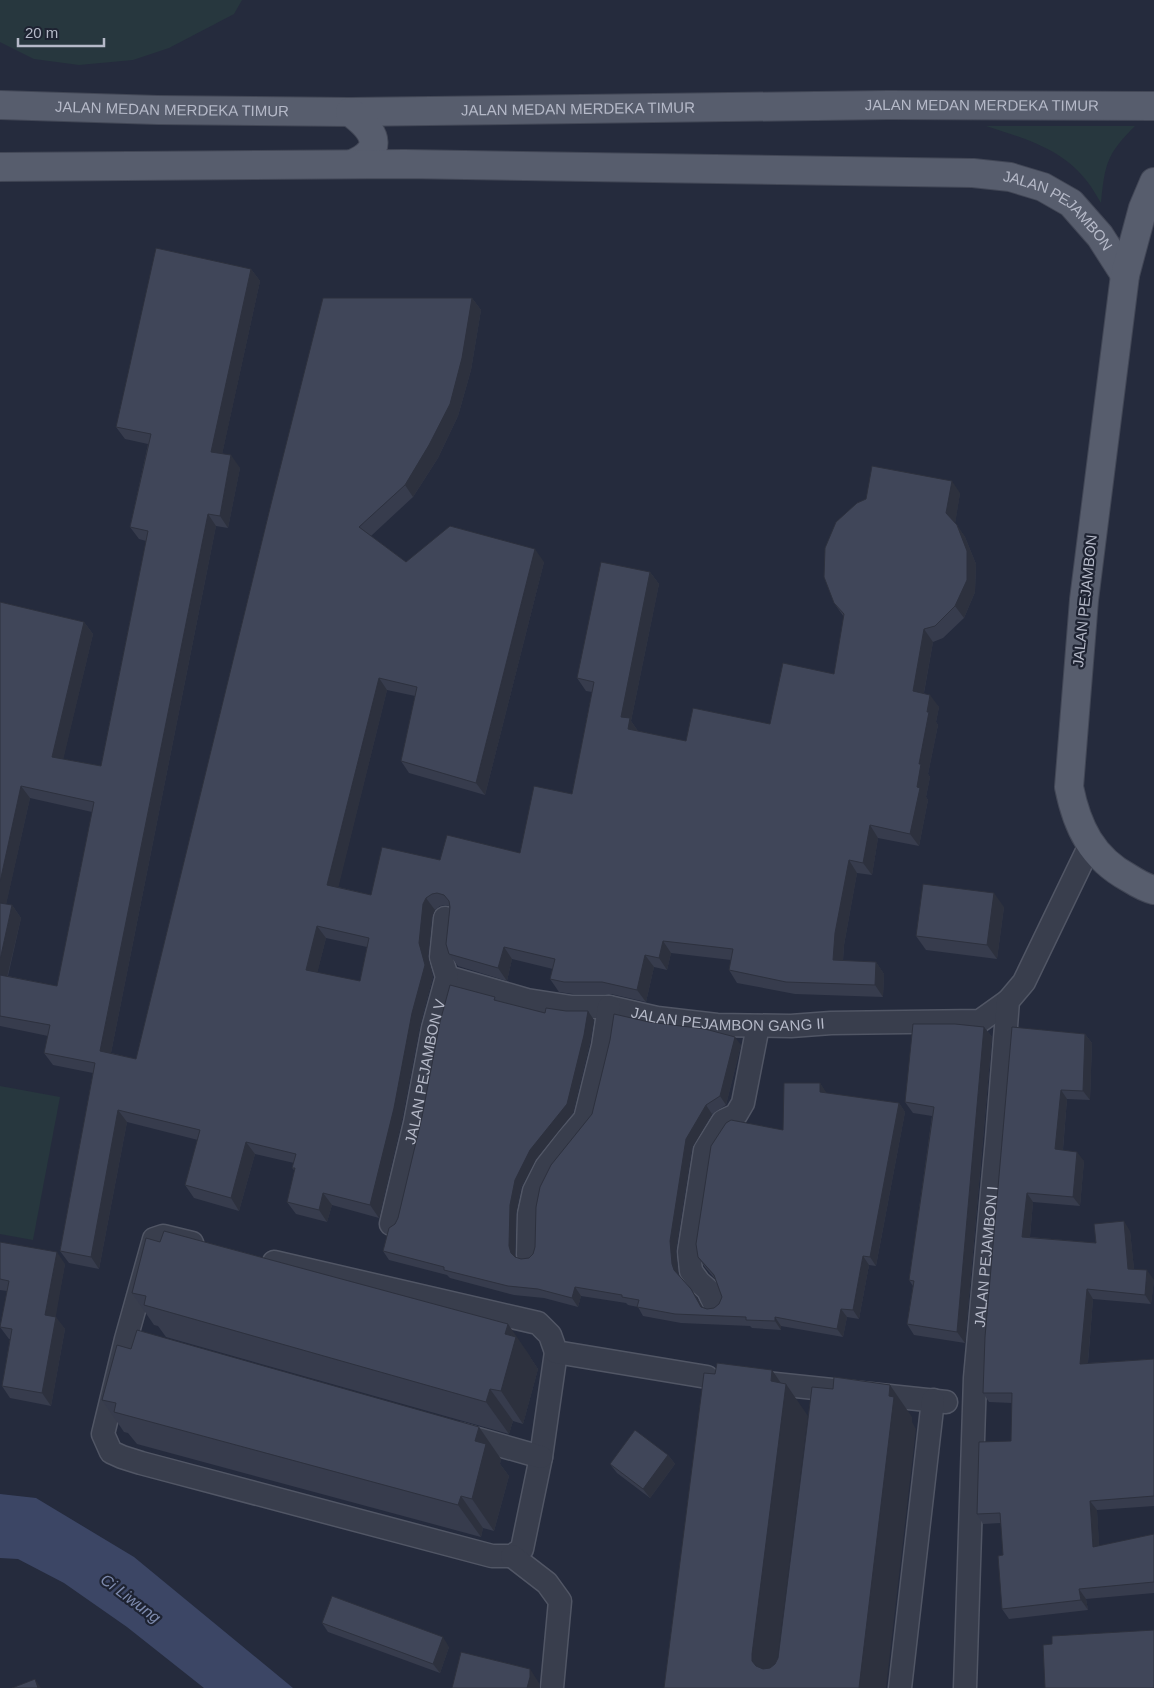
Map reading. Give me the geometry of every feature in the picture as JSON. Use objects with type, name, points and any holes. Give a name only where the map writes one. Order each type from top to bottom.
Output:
[{"type":"main road","name":"JALAN MEDAN MERDEKA TIMUR","points":[[3,104],[158,110],[350,112],[888,105],[1154,106]]},
{"type":"main road","points":[[0,166],[352,164],[364,158],[372,151],[374,140],[372,133],[366,125],[350,112]]},
{"type":"main road","name":"JALAN PEJAMBON","points":[[352,164],[973,173],[1018,180],[1043,187],[1071,204],[1100,236],[1125,275]]},
{"type":"main road","name":"JALAN PEJAMBON","points":[[1154,182],[1143,208],[1125,275],[1084,600],[1069,787],[1074,810],[1081,829],[1090,845],[1116,871],[1154,890]]},
{"type":"street","points":[[1008,1001],[1024,982],[1090,845]]},
{"type":"street","name":"JALAN PEJAMBON V","points":[[391,1224],[415,1123],[433,1028],[447,978],[441,957],[445,918]]},
{"type":"street","name":"JALAN PEJAMBON GANG II","points":[[447,978],[526,1000],[572,1007],[609,1008],[657,1018],[717,1026],[980,1021],[1008,1001]]},
{"type":"street","name":"JALAN PEJAMBON I","points":[[965,1688],[975,1378],[1008,1001]]},
{"type":"street","points":[[528,1255],[528,1214],[534,1190],[546,1167],[585,1119],[604,1046],[609,1008]]},
{"type":"street","points":[[715,1305],[708,1290],[699,1282],[691,1270],[689,1252],[695,1212],[705,1150],[724,1121],[736,1115],[743,1103],[758,1026]]},
{"type":"street","points":[[211,1248],[163,1236],[154,1239],[135,1342],[103,1434],[111,1452],[141,1463],[492,1556],[512,1556],[522,1549],[541,1457],[556,1352],[550,1335],[538,1323],[250,1256]]},
{"type":"street","points":[[556,1352],[718,1383],[824,1399],[939,1401],[900,1688]]},
{"type":"street","points":[[437,1428],[541,1457]]},
{"type":"street","points":[[512,1556],[547,1583],[560,1601],[552,1688]]},
{"type":"shaded area","points":[[0,0],[242,0],[234,14],[169,48],[133,60],[79,65],[34,59],[0,42]]},
{"type":"shaded area","points":[[986,126],[1135,126],[1118,144],[1109,160],[1104,178],[1101,203],[1086,180],[1065,160],[1027,140]]},
{"type":"shaded area","points":[[0,1086],[60,1097],[33,1240],[0,1234]]},
{"type":"water","name":"Ci Liwung","points":[[0,1494],[36,1498],[134,1557],[293,1688],[204,1688],[127,1627],[64,1583],[18,1559],[0,1558]]},
{"type":"building","points":[[156,248],[251,269],[211,452],[231,455],[220,516],[208,514],[100,1051],[136,1059],[323,298],[472,298],[462,358],[450,404],[429,445],[405,485],[359,527],[406,562],[450,526],[535,549],[476,783],[401,761],[417,687],[379,678],[327,885],[371,895],[382,847],[440,860],[447,835],[520,853],[534,786],[572,794],[594,682],[577,678],[601,562],[650,572],[621,717],[630,718],[628,729],[686,741],[693,708],[770,724],[783,663],[834,674],[844,614],[834,603],[824,577],[825,548],[836,522],[857,503],[866,499],[872,466],[952,481],[946,513],[957,525],[967,551],[967,580],[955,606],[935,626],[924,629],[913,691],[930,695],[927,712],[929,712],[919,764],[921,764],[917,787],[920,788],[910,834],[870,825],[863,863],[849,860],[835,933],[833,960],[876,962],[875,985],[786,982],[729,970],[733,949],[663,941],[659,958],[645,955],[637,990],[602,982],[564,982],[550,979],[555,959],[504,947],[498,968],[449,954],[446,944],[449,901],[444,895],[432,894],[426,898],[423,904],[419,943],[425,965],[412,1013],[394,1108],[370,1205],[323,1193],[319,1210],[287,1202],[295,1168],[292,1168],[296,1154],[246,1142],[231,1198],[185,1185],[200,1130],[118,1110],[91,1257],[60,1251],[95,1063],[44,1053],[50,1025],[0,1016],[0,975],[57,986],[94,802],[21,786],[0,882],[0,602],[84,622],[52,757],[101,766],[148,531],[130,527],[151,434],[116,427]],"holes":[[[317,926],[369,938],[360,981],[306,970]]]},
{"type":"building","points":[[923,884],[994,893],[987,945],[916,936]]},
{"type":"building","points":[[0,903],[12,905],[0,960]]},
{"type":"building","points":[[450,985],[495,997],[494,1000],[545,1013],[546,1008],[566,1011],[588,1011],[567,1104],[530,1150],[515,1180],[510,1205],[509,1246],[511,1253],[521,1259],[529,1258],[533,1254],[535,1247],[536,1207],[540,1187],[551,1165],[592,1114],[610,1040],[614,1014],[649,1022],[705,1029],[735,1037],[720,1096],[706,1105],[686,1139],[670,1241],[674,1270],[691,1289],[701,1307],[707,1309],[714,1308],[719,1304],[722,1297],[714,1275],[698,1257],[696,1244],[711,1146],[726,1123],[731,1120],[783,1130],[784,1083],[820,1083],[820,1092],[899,1103],[870,1257],[863,1256],[853,1310],[841,1309],[837,1329],[775,1317],[775,1321],[746,1320],[746,1317],[675,1314],[637,1307],[639,1300],[622,1297],[622,1295],[575,1287],[572,1298],[538,1289],[508,1286],[444,1270],[444,1267],[383,1251],[389,1228],[395,1224],[398,1218],[422,1117],[440,1022]]},
{"type":"building","points":[[913,1024],[955,1024],[984,1027],[957,1332],[907,1324],[914,1281],[909,1280],[934,1107],[905,1102]]},
{"type":"building","points":[[1012,1027],[1085,1034],[1083,1091],[1061,1090],[1055,1149],[1077,1152],[1073,1197],[1027,1193],[1022,1237],[1096,1243],[1094,1224],[1124,1221],[1128,1269],[1147,1270],[1145,1295],[1087,1289],[1080,1364],[1154,1359],[1154,1496],[1090,1501],[1093,1547],[1154,1534],[1154,1582],[1079,1589],[1081,1600],[1002,1609],[998,1556],[1003,1555],[1000,1513],[977,1514],[979,1442],[1011,1441],[1012,1393],[983,1393],[985,1337]]},
{"type":"building","points":[[164,1231],[508,1324],[505,1334],[516,1337],[501,1391],[490,1389],[486,1402],[144,1305],[146,1296],[132,1293],[146,1238],[160,1242]]},
{"type":"building","points":[[0,1242],[57,1252],[45,1315],[56,1317],[42,1393],[2,1386],[12,1329],[0,1327],[9,1281],[0,1279]]},
{"type":"building","points":[[137,1330],[479,1427],[475,1441],[486,1444],[472,1499],[461,1496],[458,1505],[114,1412],[116,1403],[102,1400],[117,1345],[131,1349]]},
{"type":"building","points":[[717,1363],[772,1370],[771,1381],[786,1384],[752,1654],[752,1661],[756,1666],[763,1669],[770,1668],[778,1658],[812,1387],[833,1389],[834,1377],[890,1385],[889,1396],[894,1397],[859,1688],[664,1688],[704,1373],[715,1374]]},
{"type":"building","points":[[635,1430],[668,1455],[643,1489],[610,1464]]},
{"type":"building","points":[[332,1596],[443,1637],[433,1664],[322,1623]]},
{"type":"building","points":[[1154,1630],[1154,1688],[1045,1688],[1043,1645],[1052,1644],[1052,1636]]},
{"type":"building","points":[[461,1652],[530,1669],[527,1688],[452,1688]]},
{"type":"building","points":[[35,1679],[38,1688],[12,1688]]}]
